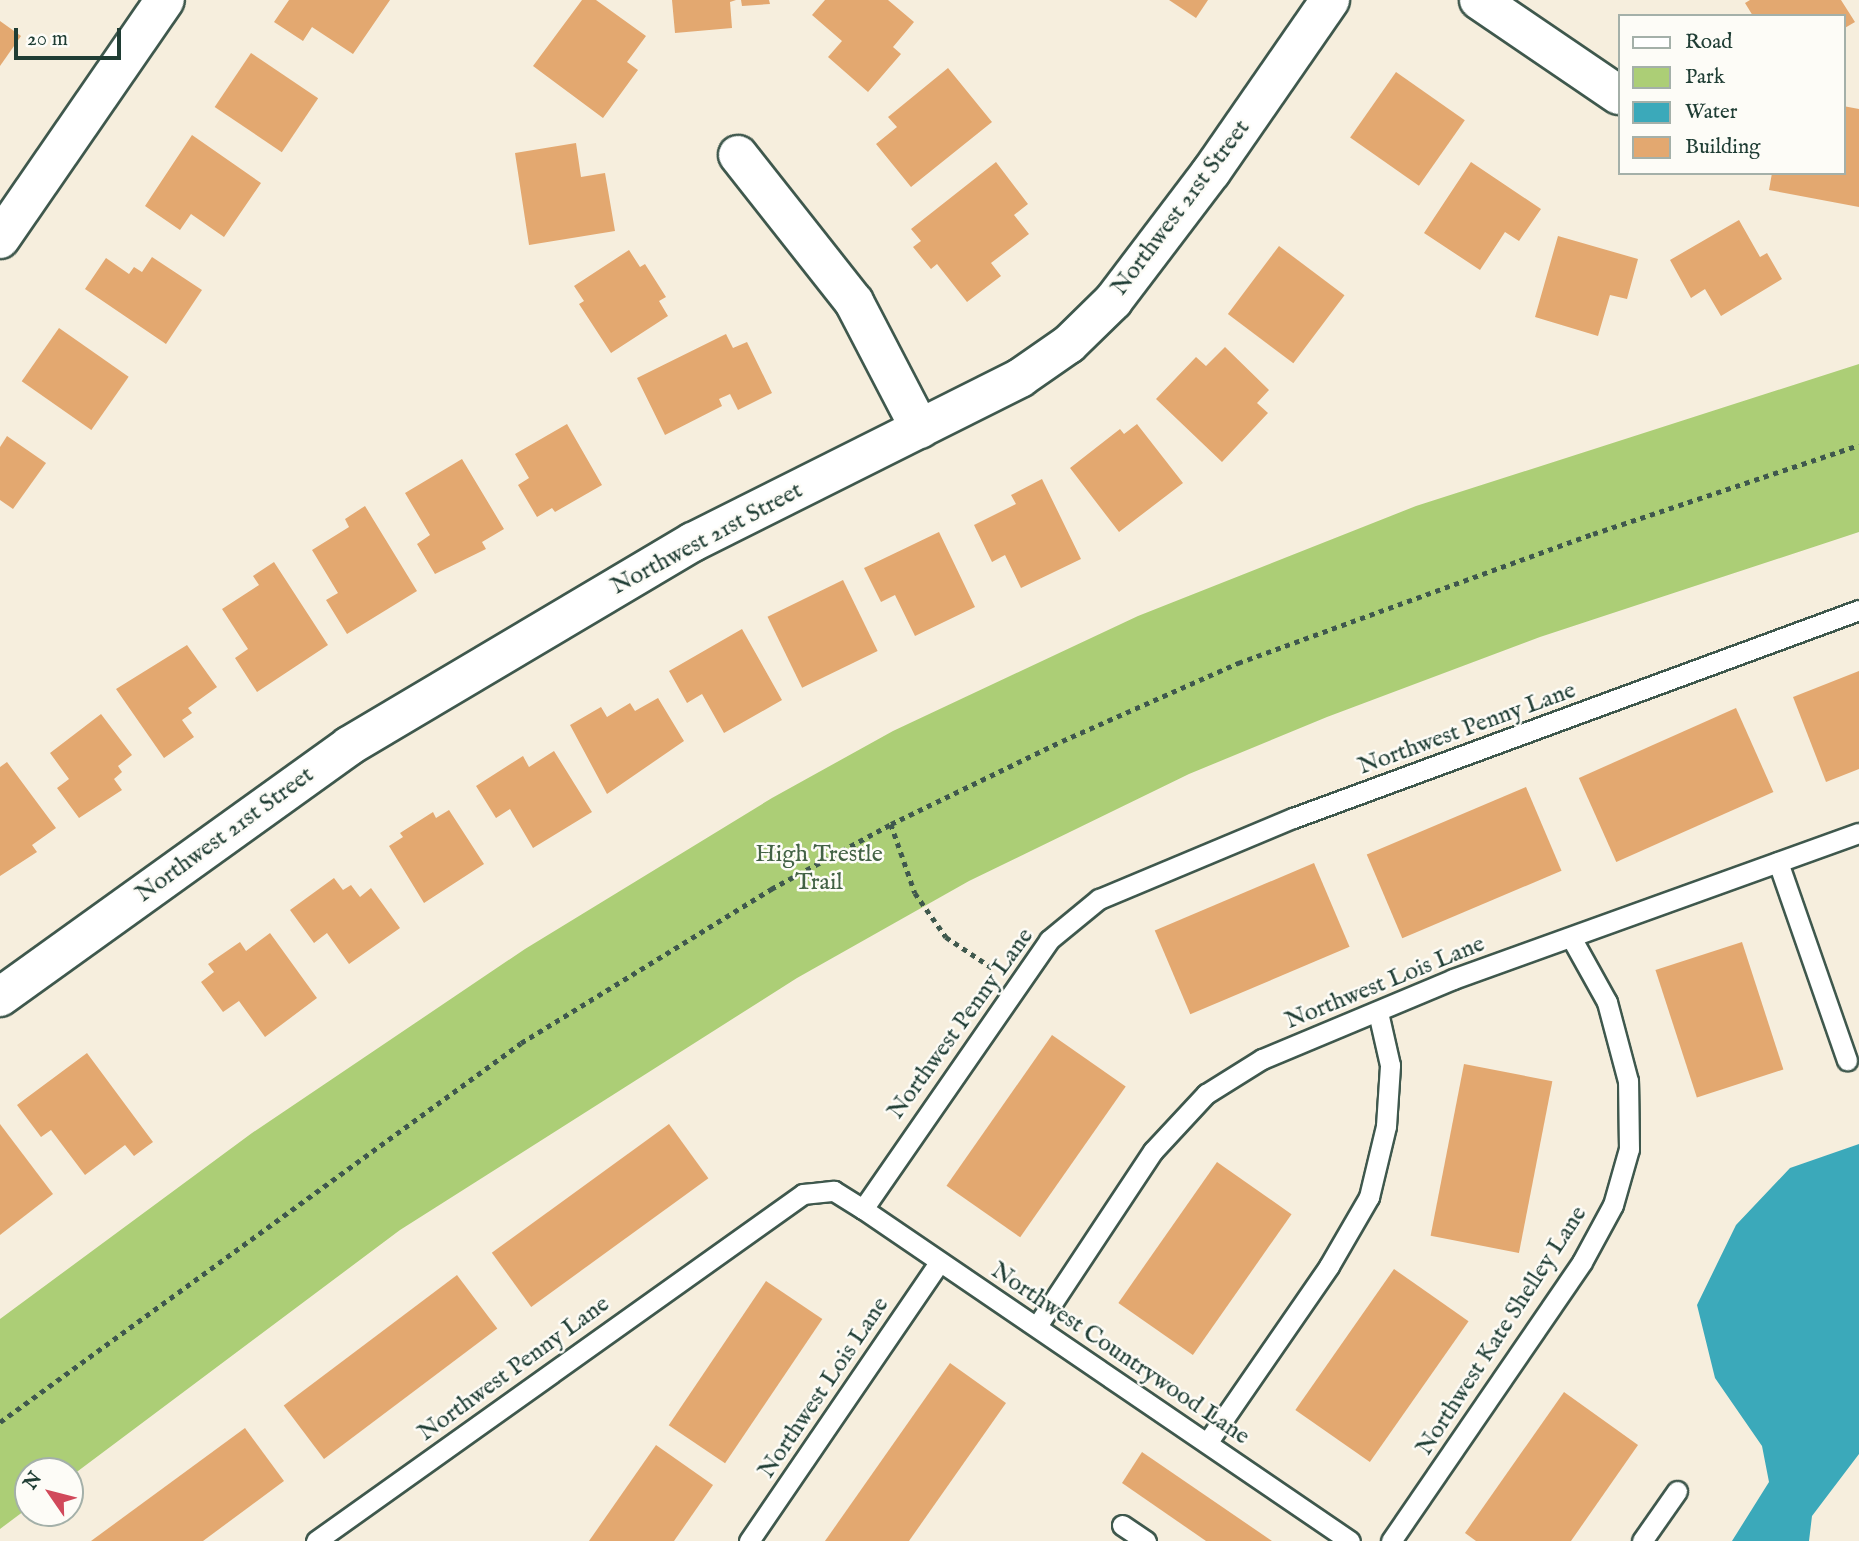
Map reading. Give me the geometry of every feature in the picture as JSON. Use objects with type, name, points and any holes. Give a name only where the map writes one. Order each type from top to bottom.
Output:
[{"type":"street","points":[[0,239],[165,0]]},
{"type":"street","name":"Northwest 21st Street","points":[[0,997],[349,746],[693,542],[1020,378],[1069,344],[1113,301],[1211,172],[1330,0]]},
{"type":"street","points":[[1479,0],[1618,94]]},
{"type":"street","points":[[738,155],[853,302],[920,429]]},
{"type":"lane","name":"Northwest Penny Lane","points":[[316,1541],[803,1194],[834,1191],[863,1209],[1016,984],[1049,940],[1099,900],[1293,818],[1859,610]]},
{"type":"lane","name":"Northwest Lois Lane","points":[[1037,1326],[1153,1151],[1206,1094],[1262,1059],[1453,979],[1572,939],[1859,833]]},
{"type":"lane","points":[[1778,862],[1847,1060]]},
{"type":"lane","name":"Northwest Kate Shelley Lane","points":[[1391,1541],[1582,1262],[1613,1205],[1629,1149],[1628,1082],[1607,1002],[1572,939]]},
{"type":"lane","points":[[1208,1443],[1329,1265],[1369,1197],[1386,1126],[1390,1065],[1378,1012]]},
{"type":"lane","name":"Northwest Countrywood Lane","points":[[863,1209],[1350,1541]]},
{"type":"lane","name":"Northwest Lois Lane","points":[[749,1541],[939,1262]]},
{"type":"lane","points":[[1642,1541],[1677,1491]]},
{"type":"lane","points":[[1122,1525],[1146,1541]]},
{"type":"path","points":[[0,1422],[521,1043],[771,889],[891,824],[1016,762],[1238,663],[1592,534],[1859,446]]},
{"type":"path","points":[[891,824],[915,893],[946,937],[1016,984]]},
{"type":"green space","name":"High Trestle Trail","points":[[1859,364],[1859,532],[1540,637],[1327,717],[1189,774],[969,881],[797,978],[400,1230],[84,1467],[84,1457],[14,1457],[14,1518],[0,1529],[0,1319],[252,1133],[525,949],[772,798],[893,731],[1138,616],[1416,506]]},
{"type":"water","points":[[1859,1144],[1859,1454],[1812,1516],[1809,1541],[1732,1541],[1769,1482],[1762,1446],[1715,1378],[1697,1305],[1736,1225],[1790,1168]]},
{"type":"building","points":[[289,0],[390,0],[353,54],[312,27],[303,41],[274,22]]},
{"type":"building","points":[[582,0],[596,0],[646,36],[627,62],[638,70],[603,118],[533,66]]},
{"type":"building","points":[[672,0],[736,0],[730,2],[732,28],[675,33]]},
{"type":"building","points":[[741,0],[769,0],[770,4],[742,6]]},
{"type":"building","points":[[825,0],[888,0],[914,22],[893,47],[901,54],[868,92],[828,57],[842,41],[812,15]]},
{"type":"building","points":[[1169,0],[1208,0],[1196,18]]},
{"type":"building","points":[[1750,0],[1841,0],[1855,22],[1845,28],[1845,14],[1752,14],[1745,3]]},
{"type":"building","points":[[0,21],[21,36],[0,66]]},
{"type":"building","points":[[251,53],[318,98],[282,152],[215,107]]},
{"type":"building","points":[[948,68],[992,122],[911,187],[876,144],[897,127],[888,117]]},
{"type":"building","points":[[1396,72],[1465,120],[1419,186],[1350,138]]},
{"type":"building","points":[[1845,106],[1859,109],[1859,207],[1769,190],[1772,175],[1845,175]]},
{"type":"building","points":[[192,135],[261,183],[224,237],[191,214],[180,230],[145,206]]},
{"type":"building","points":[[576,143],[581,177],[605,173],[615,231],[529,245],[515,153]]},
{"type":"building","points":[[996,162],[1028,204],[1014,215],[1029,234],[991,263],[1001,276],[967,302],[937,264],[931,269],[913,247],[921,241],[911,229]]},
{"type":"building","points":[[1471,162],[1541,209],[1519,241],[1505,232],[1480,270],[1424,233]]},
{"type":"building","points":[[1739,220],[1760,257],[1767,253],[1782,279],[1721,316],[1705,289],[1691,298],[1670,260]]},
{"type":"building","points":[[1558,236],[1638,259],[1627,299],[1610,295],[1598,336],[1535,317]]},
{"type":"building","points":[[1279,246],[1344,295],[1293,363],[1228,314]]},
{"type":"building","points":[[629,250],[640,267],[645,264],[666,297],[659,301],[668,316],[611,353],[579,304],[584,301],[574,286]]},
{"type":"building","points":[[152,257],[202,290],[166,344],[85,289],[106,258],[129,274],[134,267],[142,272]]},
{"type":"building","points":[[59,328],[129,377],[91,430],[22,381]]},
{"type":"building","points":[[726,334],[733,348],[747,342],[772,393],[738,410],[730,394],[719,399],[722,406],[665,435],[637,378]]},
{"type":"building","points":[[1225,347],[1269,390],[1257,403],[1268,413],[1222,462],[1156,399],[1196,357],[1206,366]]},
{"type":"building","points":[[567,424],[602,485],[555,512],[552,508],[537,517],[518,485],[529,478],[515,454]]},
{"type":"building","points":[[1137,424],[1183,483],[1119,532],[1070,468],[1120,429],[1124,434]]},
{"type":"building","points":[[7,436],[46,463],[13,509],[0,500],[0,447]]},
{"type":"building","points":[[462,459],[504,529],[482,542],[486,549],[435,574],[417,544],[430,535],[405,493]]},
{"type":"building","points":[[1042,479],[1081,559],[1021,588],[1005,555],[992,562],[974,525],[1016,504],[1011,495]]},
{"type":"building","points":[[365,506],[417,591],[347,634],[326,600],[338,593],[312,550],[349,527],[345,519]]},
{"type":"building","points":[[939,532],[975,607],[915,636],[895,595],[881,602],[864,568]]},
{"type":"building","points":[[274,562],[328,645],[257,692],[235,658],[248,649],[222,609],[259,585],[253,576]]},
{"type":"building","points":[[843,580],[878,651],[802,688],[768,617]]},
{"type":"building","points":[[742,629],[782,700],[724,733],[702,694],[687,703],[669,671]]},
{"type":"building","points":[[187,645],[217,687],[188,708],[192,713],[182,720],[194,737],[164,758],[116,689]]},
{"type":"building","points":[[1859,671],[1859,769],[1826,782],[1793,697]]},
{"type":"building","points":[[658,698],[684,741],[607,794],[570,725],[601,707],[607,717],[630,703],[635,711]]},
{"type":"building","points":[[1736,708],[1773,792],[1616,862],[1579,778]]},
{"type":"building","points":[[101,714],[132,755],[118,766],[122,772],[114,779],[122,790],[79,818],[57,788],[69,779],[50,753]]},
{"type":"building","points":[[554,751],[592,812],[533,848],[510,809],[496,818],[476,786],[523,756],[529,767]]},
{"type":"building","points":[[7,762],[56,828],[32,845],[37,852],[0,876],[0,767]]},
{"type":"building","points":[[1526,787],[1562,871],[1402,938],[1367,855]]},
{"type":"building","points":[[449,810],[484,864],[424,903],[389,846],[403,837],[400,833],[433,812],[436,818]]},
{"type":"building","points":[[1314,863],[1350,947],[1190,1014],[1155,931]]},
{"type":"building","points":[[334,878],[343,890],[351,885],[360,897],[371,888],[400,928],[349,964],[327,933],[314,943],[290,910]]},
{"type":"building","points":[[270,933],[317,998],[265,1037],[239,1001],[223,1012],[201,982],[214,972],[208,964],[240,942],[246,951]]},
{"type":"building","points":[[1742,942],[1783,1069],[1697,1098],[1655,970]]},
{"type":"building","points":[[1052,1035],[1126,1087],[1020,1237],[946,1186]]},
{"type":"building","points":[[87,1053],[153,1142],[134,1156],[125,1145],[85,1175],[51,1130],[41,1137],[17,1105]]},
{"type":"building","points":[[1464,1064],[1552,1081],[1519,1253],[1431,1236]]},
{"type":"building","points":[[0,1124],[53,1194],[0,1235]]},
{"type":"building","points":[[669,1124],[708,1178],[531,1307],[492,1253]]},
{"type":"building","points":[[1217,1162],[1292,1214],[1193,1355],[1118,1303]]},
{"type":"building","points":[[1394,1269],[1469,1321],[1370,1462],[1295,1410]]},
{"type":"building","points":[[457,1275],[497,1329],[324,1459],[284,1406]]},
{"type":"building","points":[[766,1281],[822,1319],[725,1463],[669,1425]]},
{"type":"building","points":[[950,1363],[1006,1403],[909,1541],[825,1541]]},
{"type":"building","points":[[1564,1392],[1638,1445],[1571,1541],[1476,1541],[1465,1533]]},
{"type":"building","points":[[245,1428],[284,1481],[203,1541],[91,1541]]},
{"type":"building","points":[[656,1445],[713,1485],[674,1541],[589,1541]]},
{"type":"building","points":[[1142,1452],[1272,1541],[1206,1541],[1122,1483]]}]
